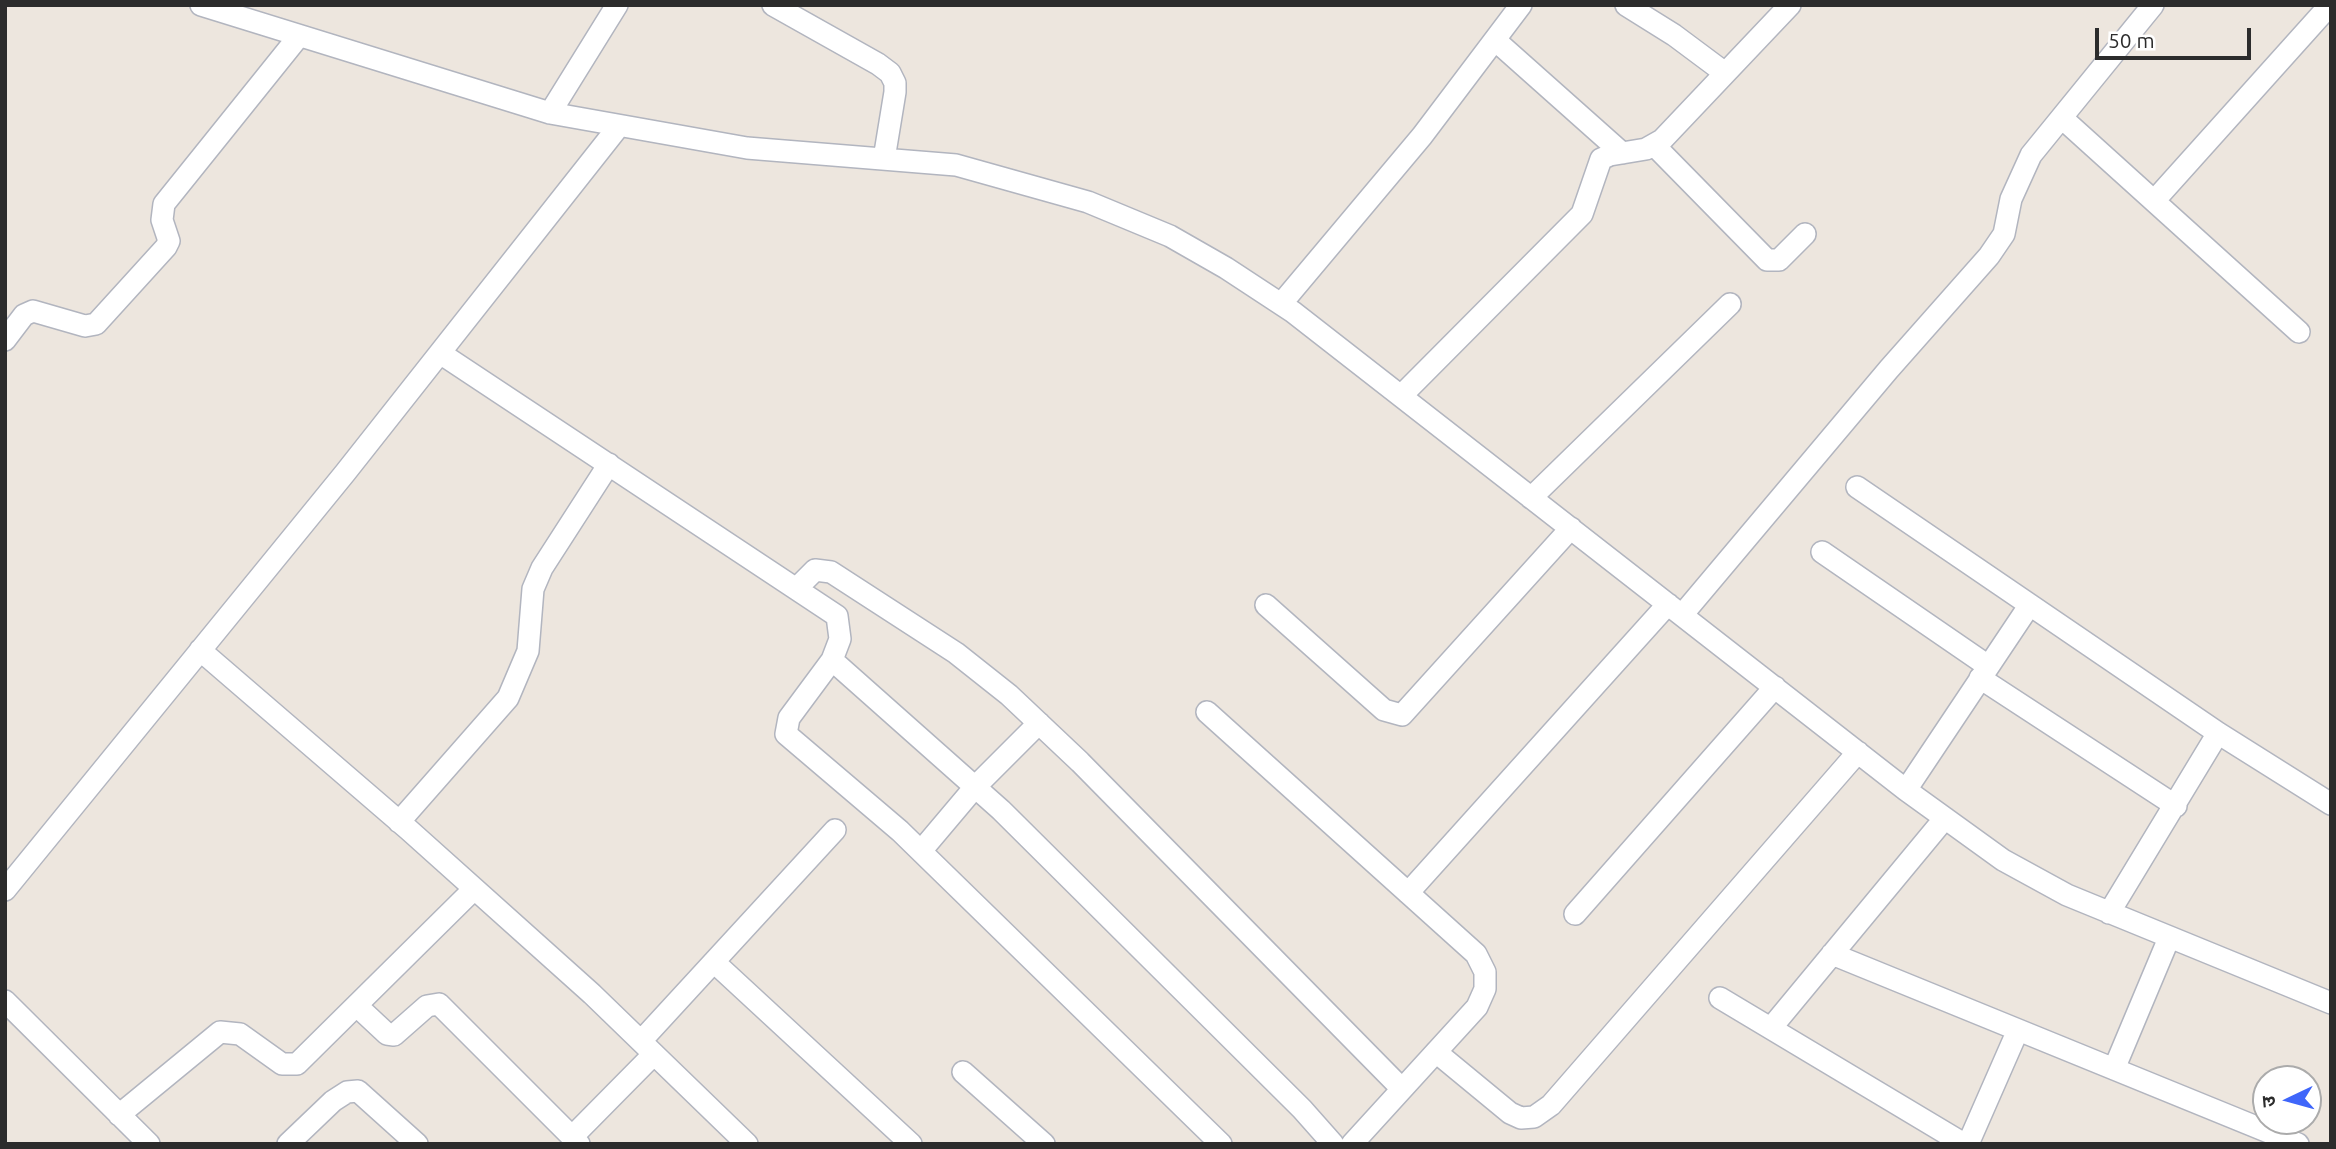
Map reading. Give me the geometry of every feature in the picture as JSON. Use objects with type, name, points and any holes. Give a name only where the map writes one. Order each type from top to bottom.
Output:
[{"type":"street","points":[[201,5],[550,113],[747,148],[956,165],[1088,202],[1170,236],[1280,304],[1906,790],[2026,874],[2109,913],[2331,1003]]},
{"type":"street","points":[[550,113],[617,5]]},
{"type":"street","points":[[773,5],[878,64],[890,74],[895,83],[895,92],[884,159]]},
{"type":"street","points":[[1280,304],[1422,136],[1521,5]]},
{"type":"street","points":[[1626,5],[1674,35],[1725,73]]},
{"type":"street","points":[[1401,397],[1582,214],[1597,164],[1610,155],[1654,145],[1790,5]]},
{"type":"street","points":[[1408,893],[1675,610],[1989,256],[2004,234],[2018,177],[2031,155],[2153,5]]},
{"type":"street","points":[[2154,201],[2330,5]]},
{"type":"street","points":[[5,340],[24,315],[33,311],[85,326],[96,324],[166,247],[169,241],[162,220],[164,204],[299,36]]},
{"type":"street","points":[[1495,40],[1622,153]]},
{"type":"street","points":[[2062,118],[2299,331]]},
{"type":"street","points":[[5,890],[440,353],[619,126]]},
{"type":"street","points":[[1654,145],[1767,260],[1779,260],[1805,234]]},
{"type":"street","points":[[1531,498],[1730,304]]},
{"type":"street","points":[[440,353],[836,616],[840,639],[832,660],[789,718],[786,734],[921,851],[1221,1144]]},
{"type":"street","points":[[399,822],[508,698],[528,651],[533,589],[542,568],[609,464]]},
{"type":"street","points":[[1857,487],[2218,733],[2331,804]]},
{"type":"street","points":[[1266,605],[1384,710],[1402,715],[1571,528]]},
{"type":"street","points":[[1822,552],[1984,672],[2176,806]]},
{"type":"street","points":[[797,588],[815,570],[831,572],[956,653],[1039,723],[1227,909],[1402,1089]]},
{"type":"street","points":[[1906,790],[2029,606]]},
{"type":"street","points":[[200,650],[474,889],[647,1048],[738,1141]]},
{"type":"street","points":[[832,660],[975,787],[1283,1090],[1333,1144]]},
{"type":"street","points":[[1575,914],[1775,687]]},
{"type":"street","points":[[1208,712],[1476,954],[1485,972],[1485,989],[1478,1007],[1352,1144]]},
{"type":"street","points":[[921,851],[975,787],[1039,723]]},
{"type":"street","points":[[2109,913],[2218,733]]},
{"type":"street","points":[[1436,1052],[1510,1113],[1521,1118],[1534,1117],[1560,1095],[1858,752]]},
{"type":"street","points":[[1771,1028],[1945,818]]},
{"type":"street","points":[[357,1006],[387,1034],[394,1035],[427,1006],[439,1004],[576,1140],[714,962],[835,830]]},
{"type":"street","points":[[119,1115],[220,1032],[240,1034],[275,1060],[289,1066],[297,1064],[474,889]]},
{"type":"street","points":[[2114,1069],[2169,938]]},
{"type":"street","points":[[1832,954],[2298,1144]]},
{"type":"street","points":[[714,962],[911,1144]]},
{"type":"street","points":[[1720,998],[1966,1144],[2018,1030]]},
{"type":"street","points":[[5,1001],[149,1144]]},
{"type":"street","points":[[963,1072],[1044,1144]]},
{"type":"street","points":[[288,1144],[333,1101],[347,1092],[358,1091],[416,1144]]}]
